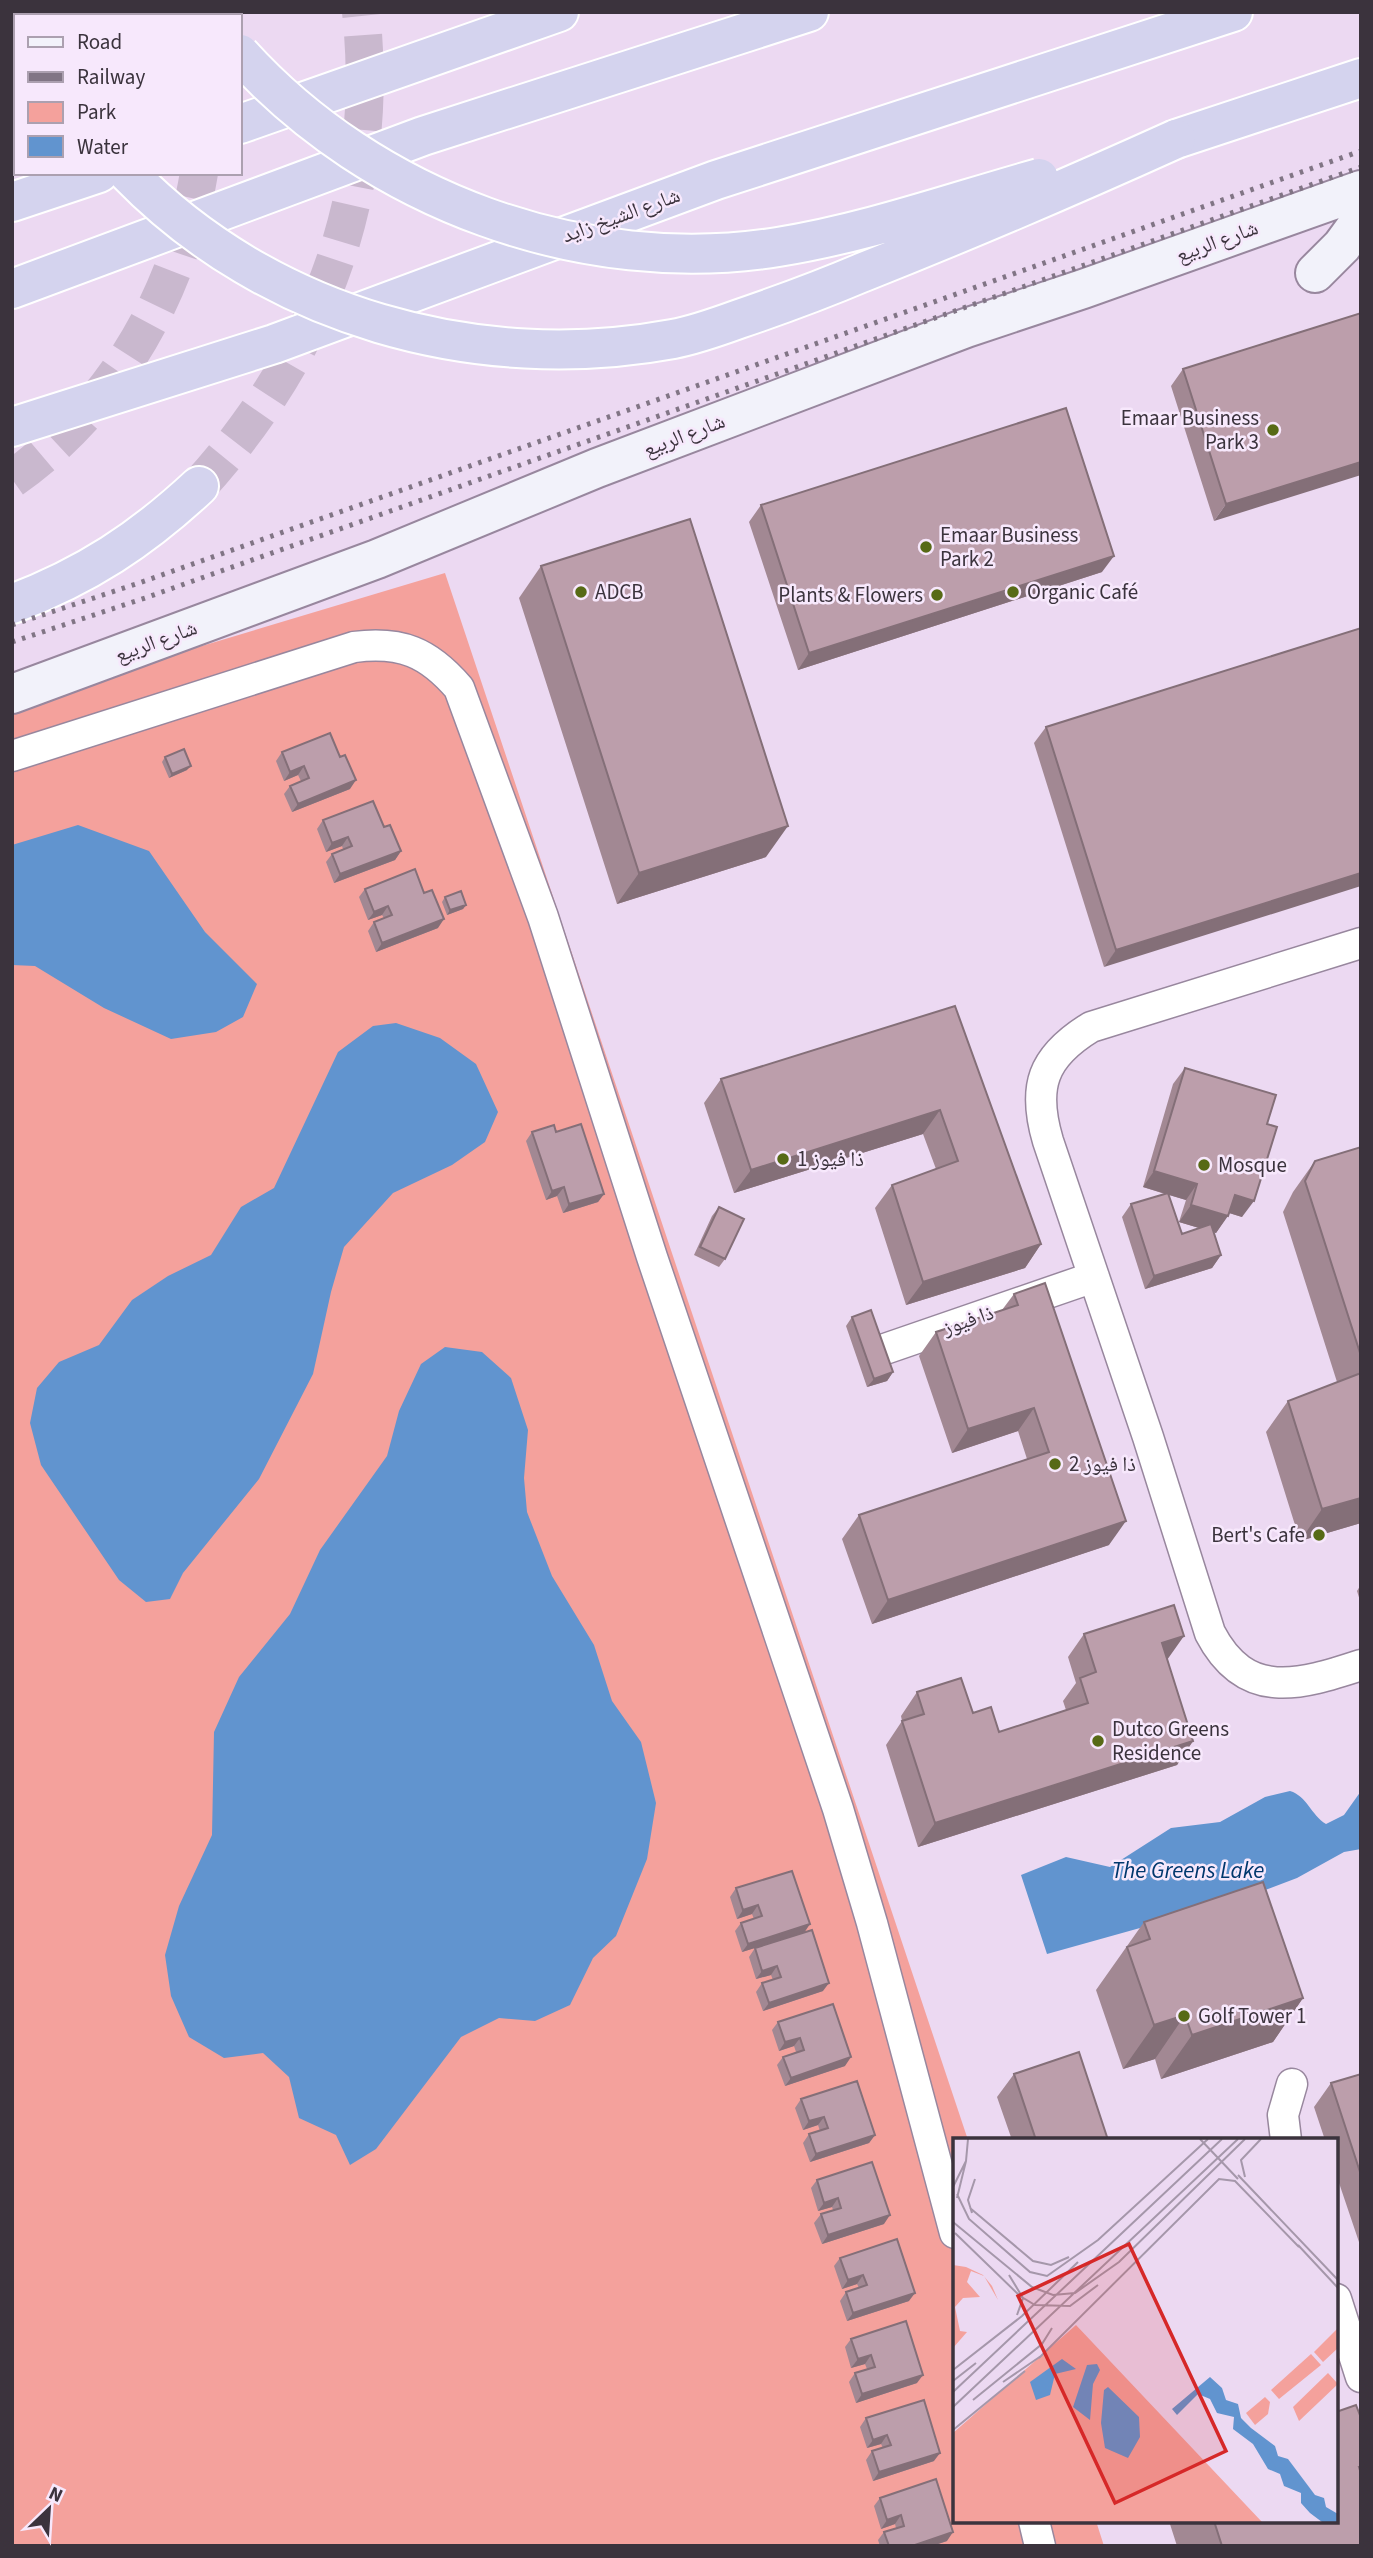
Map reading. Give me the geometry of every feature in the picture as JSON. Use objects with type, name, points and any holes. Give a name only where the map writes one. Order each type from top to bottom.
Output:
[{"type":"highway","points":[[242,123],[559,12]]},
{"type":"highway","points":[[12,289],[423,135],[809,12]]},
{"type":"highway","name":"شارع الشيخ زايد","points":[[12,427],[274,344],[716,180],[1233,12]]},
{"type":"highway","points":[[242,56],[306,117],[357,154],[411,185],[468,211],[528,231],[589,245],[651,252],[714,253],[777,248],[839,235],[1176,139],[1361,78]]},
{"type":"highway","points":[[130,175],[206,240],[281,284],[337,310],[383,326],[443,340],[529,350],[579,350],[676,338],[772,308],[988,222],[1176,139]]},
{"type":"highway","points":[[12,202],[93,175]]},
{"type":"highway","points":[[12,604],[54,588],[94,567],[149,530],[199,486]]},
{"type":"main road","name":"شارع الربيع","points":[[12,694],[377,559],[597,468],[966,328],[1361,190]]},
{"type":"main road","points":[[1315,273],[1342,246],[1361,220]]},
{"type":"street","points":[[12,757],[354,647],[378,644],[402,647],[424,656],[444,670],[459,688],[543,917],[652,1257],[838,1809],[872,1923],[953,2226]]},
{"type":"street","points":[[1361,943],[1091,1027],[1075,1037],[1049,1067],[1039,1102],[1045,1132],[1146,1429],[1210,1633],[1218,1649],[1244,1674],[1261,1681],[1299,1683],[1361,1665]]},
{"type":"street","name":"ذا فيوز","points":[[882,1350],[1094,1277]]},
{"type":"street","points":[[1286,2138],[1283,2115],[1293,2084]]},
{"type":"street","points":[[1338,2306],[1361,2377]]},
{"type":"street","points":[[1034,2523],[1040,2546]]},
{"type":"green space","points":[[445,573],[967,2138],[953,2138],[953,2523],[1097,2523],[1104,2546],[12,2546],[12,703]]},
{"type":"water","points":[[78,825],[149,851],[205,932],[257,984],[243,1017],[216,1032],[171,1039],[104,1008],[35,966],[12,965],[12,845]]},
{"type":"water","points":[[396,1023],[440,1038],[476,1064],[498,1112],[485,1142],[452,1165],[393,1193],[344,1247],[313,1374],[259,1479],[183,1573],[170,1599],[146,1602],[119,1580],[41,1465],[30,1423],[37,1388],[59,1362],[99,1345],[132,1300],[168,1276],[211,1255],[241,1207],[274,1188],[338,1052],[373,1026]]},
{"type":"water","points":[[445,1347],[482,1352],[511,1378],[528,1430],[524,1478],[527,1512],[552,1576],[594,1645],[612,1701],[641,1742],[656,1803],[647,1859],[616,1936],[593,1958],[570,2005],[535,2021],[499,2018],[461,2037],[376,2149],[350,2165],[336,2135],[299,2118],[289,2077],[263,2053],[224,2058],[189,2037],[171,1996],[165,1955],[179,1906],[212,1835],[214,1732],[239,1677],[290,1614],[320,1550],[387,1456],[399,1411],[421,1364]]},
{"type":"water","name":"The Greens Lake","points":[[1290,1791],[1301,1797],[1326,1824],[1344,1815],[1361,1791],[1361,1849],[1344,1852],[1297,1878],[1233,1902],[1047,1954],[1021,1875],[1066,1857],[1110,1867],[1171,1828],[1220,1822],[1265,1797]]},
{"type":"building","name":"Emaar Business Park 3","points":[[1361,313],[1361,462],[1226,504],[1183,369]]},
{"type":"building","name":"Emaar Business Park 2","points":[[1066,408],[1114,556],[809,653],[761,505]]},
{"type":"building","points":[[690,519],[788,826],[639,873],[541,566]]},
{"type":"building","points":[[1361,628],[1361,873],[1116,950],[1046,727]]},
{"type":"building","points":[[330,733],[340,757],[345,755],[356,780],[298,804],[290,786],[309,778],[304,766],[290,772],[282,752]]},
{"type":"building","points":[[184,749],[191,766],[172,774],[165,757]]},
{"type":"building","points":[[373,801],[384,827],[390,825],[401,851],[340,874],[332,854],[352,846],[348,837],[332,843],[323,820]]},
{"type":"building","points":[[415,869],[424,893],[432,890],[444,919],[382,943],[374,922],[392,915],[388,906],[374,912],[365,889]]},
{"type":"building","points":[[461,891],[466,905],[450,910],[445,897]]},
{"type":"building","name":"ذا فيوز 1","points":[[955,1006],[1041,1244],[923,1282],[892,1185],[958,1161],[940,1110],[751,1170],[721,1079]]},
{"type":"building","name":"Mosque","points":[[1185,1068],[1276,1095],[1267,1124],[1277,1127],[1254,1201],[1235,1195],[1228,1216],[1191,1205],[1197,1184],[1154,1171]]},
{"type":"building","points":[[581,1124],[604,1194],[569,1204],[564,1187],[552,1191],[532,1132],[554,1125],[556,1132]]},
{"type":"building","points":[[1361,1147],[1361,1356],[1305,1181],[1315,1161]]},
{"type":"building","points":[[1168,1193],[1182,1234],[1211,1224],[1221,1255],[1154,1276],[1131,1204]]},
{"type":"building","points":[[719,1207],[744,1219],[725,1259],[700,1247]]},
{"type":"building","name":"ذا فيوز 2","points":[[1045,1283],[1126,1521],[888,1600],[859,1515],[1049,1452],[1034,1408],[968,1429],[936,1332],[1018,1305],[1014,1294]]},
{"type":"building","points":[[871,1310],[893,1372],[874,1379],[852,1317]]},
{"type":"building","points":[[1361,1373],[1361,1498],[1322,1509],[1288,1401]]},
{"type":"building","name":"Dutco Greens Residence","points":[[1174,1605],[1184,1636],[1162,1643],[1193,1741],[935,1823],[902,1721],[924,1714],[917,1692],[961,1678],[973,1713],[991,1707],[999,1732],[1088,1703],[1080,1678],[1096,1672],[1084,1634]]},
{"type":"building","points":[[792,1871],[810,1924],[748,1944],[741,1923],[762,1916],[758,1905],[743,1910],[736,1888]]},
{"type":"building","points":[[1263,1882],[1303,1998],[1192,2035],[1185,2015],[1154,2025],[1127,1947],[1150,1939],[1144,1922]]},
{"type":"building","points":[[812,1930],[829,1983],[769,2003],[762,1983],[781,1977],[777,1966],[762,1971],[755,1948]]},
{"type":"building","points":[[833,2004],[851,2057],[791,2078],[783,2057],[804,2050],[800,2038],[785,2042],[778,2022]]},
{"type":"building","points":[[1079,2052],[1107,2138],[1035,2138],[1014,2074]]},
{"type":"building","points":[[1361,2074],[1361,2175],[1331,2083]]},
{"type":"building","points":[[857,2081],[875,2135],[816,2154],[809,2134],[828,2128],[824,2117],[809,2121],[801,2099]]},
{"type":"building","points":[[872,2162],[890,2215],[828,2235],[821,2214],[841,2208],[838,2198],[824,2203],[817,2180]]},
{"type":"building","points":[[897,2239],[915,2293],[853,2313],[846,2292],[867,2285],[863,2275],[848,2280],[840,2258]]},
{"type":"building","points":[[906,2321],[923,2375],[862,2394],[855,2373],[875,2367],[871,2355],[858,2359],[851,2339]]},
{"type":"building","points":[[924,2400],[940,2453],[879,2472],[872,2451],[891,2445],[887,2435],[873,2440],[866,2418]]},
{"type":"building","points":[[1356,2405],[1361,2418],[1361,2546],[1222,2546],[1215,2523],[1338,2523],[1338,2411]]},
{"type":"building","points":[[936,2479],[953,2532],[912,2546],[889,2546],[884,2532],[904,2526],[901,2515],[887,2520],[880,2498]]},
{"type":"tunnel","points":[[199,486],[242,435],[278,381],[309,325],[333,267],[350,207],[361,144],[365,79],[361,12]]},
{"type":"tunnel","points":[[12,479],[48,450],[81,418],[110,383],[136,345],[176,262],[199,175]]},
{"type":"railway","points":[[12,625],[139,583],[1361,151]]},
{"type":"railway","points":[[12,642],[145,598],[1361,167]]},
{"type":"place","name":"Emaar Business Park 3","points":[[1273,430]]},
{"type":"place","name":"Emaar Business Park 2","points":[[926,547]]},
{"type":"place","name":"ADCB","points":[[581,592]]},
{"type":"place","name":"Organic Café","points":[[1013,592]]},
{"type":"place","name":"Plants & Flowers","points":[[937,595]]},
{"type":"place","name":"ذا فيوز 1","points":[[783,1159]]},
{"type":"place","name":"Mosque","points":[[1204,1165]]},
{"type":"place","name":"ذا فيوز 2","points":[[1055,1464]]},
{"type":"place","name":"Bert's Cafe","points":[[1319,1535]]},
{"type":"place","name":"Dutco Greens Residence","points":[[1098,1741]]},
{"type":"place","name":"Golf Tower 1","points":[[1184,2016]]}]
